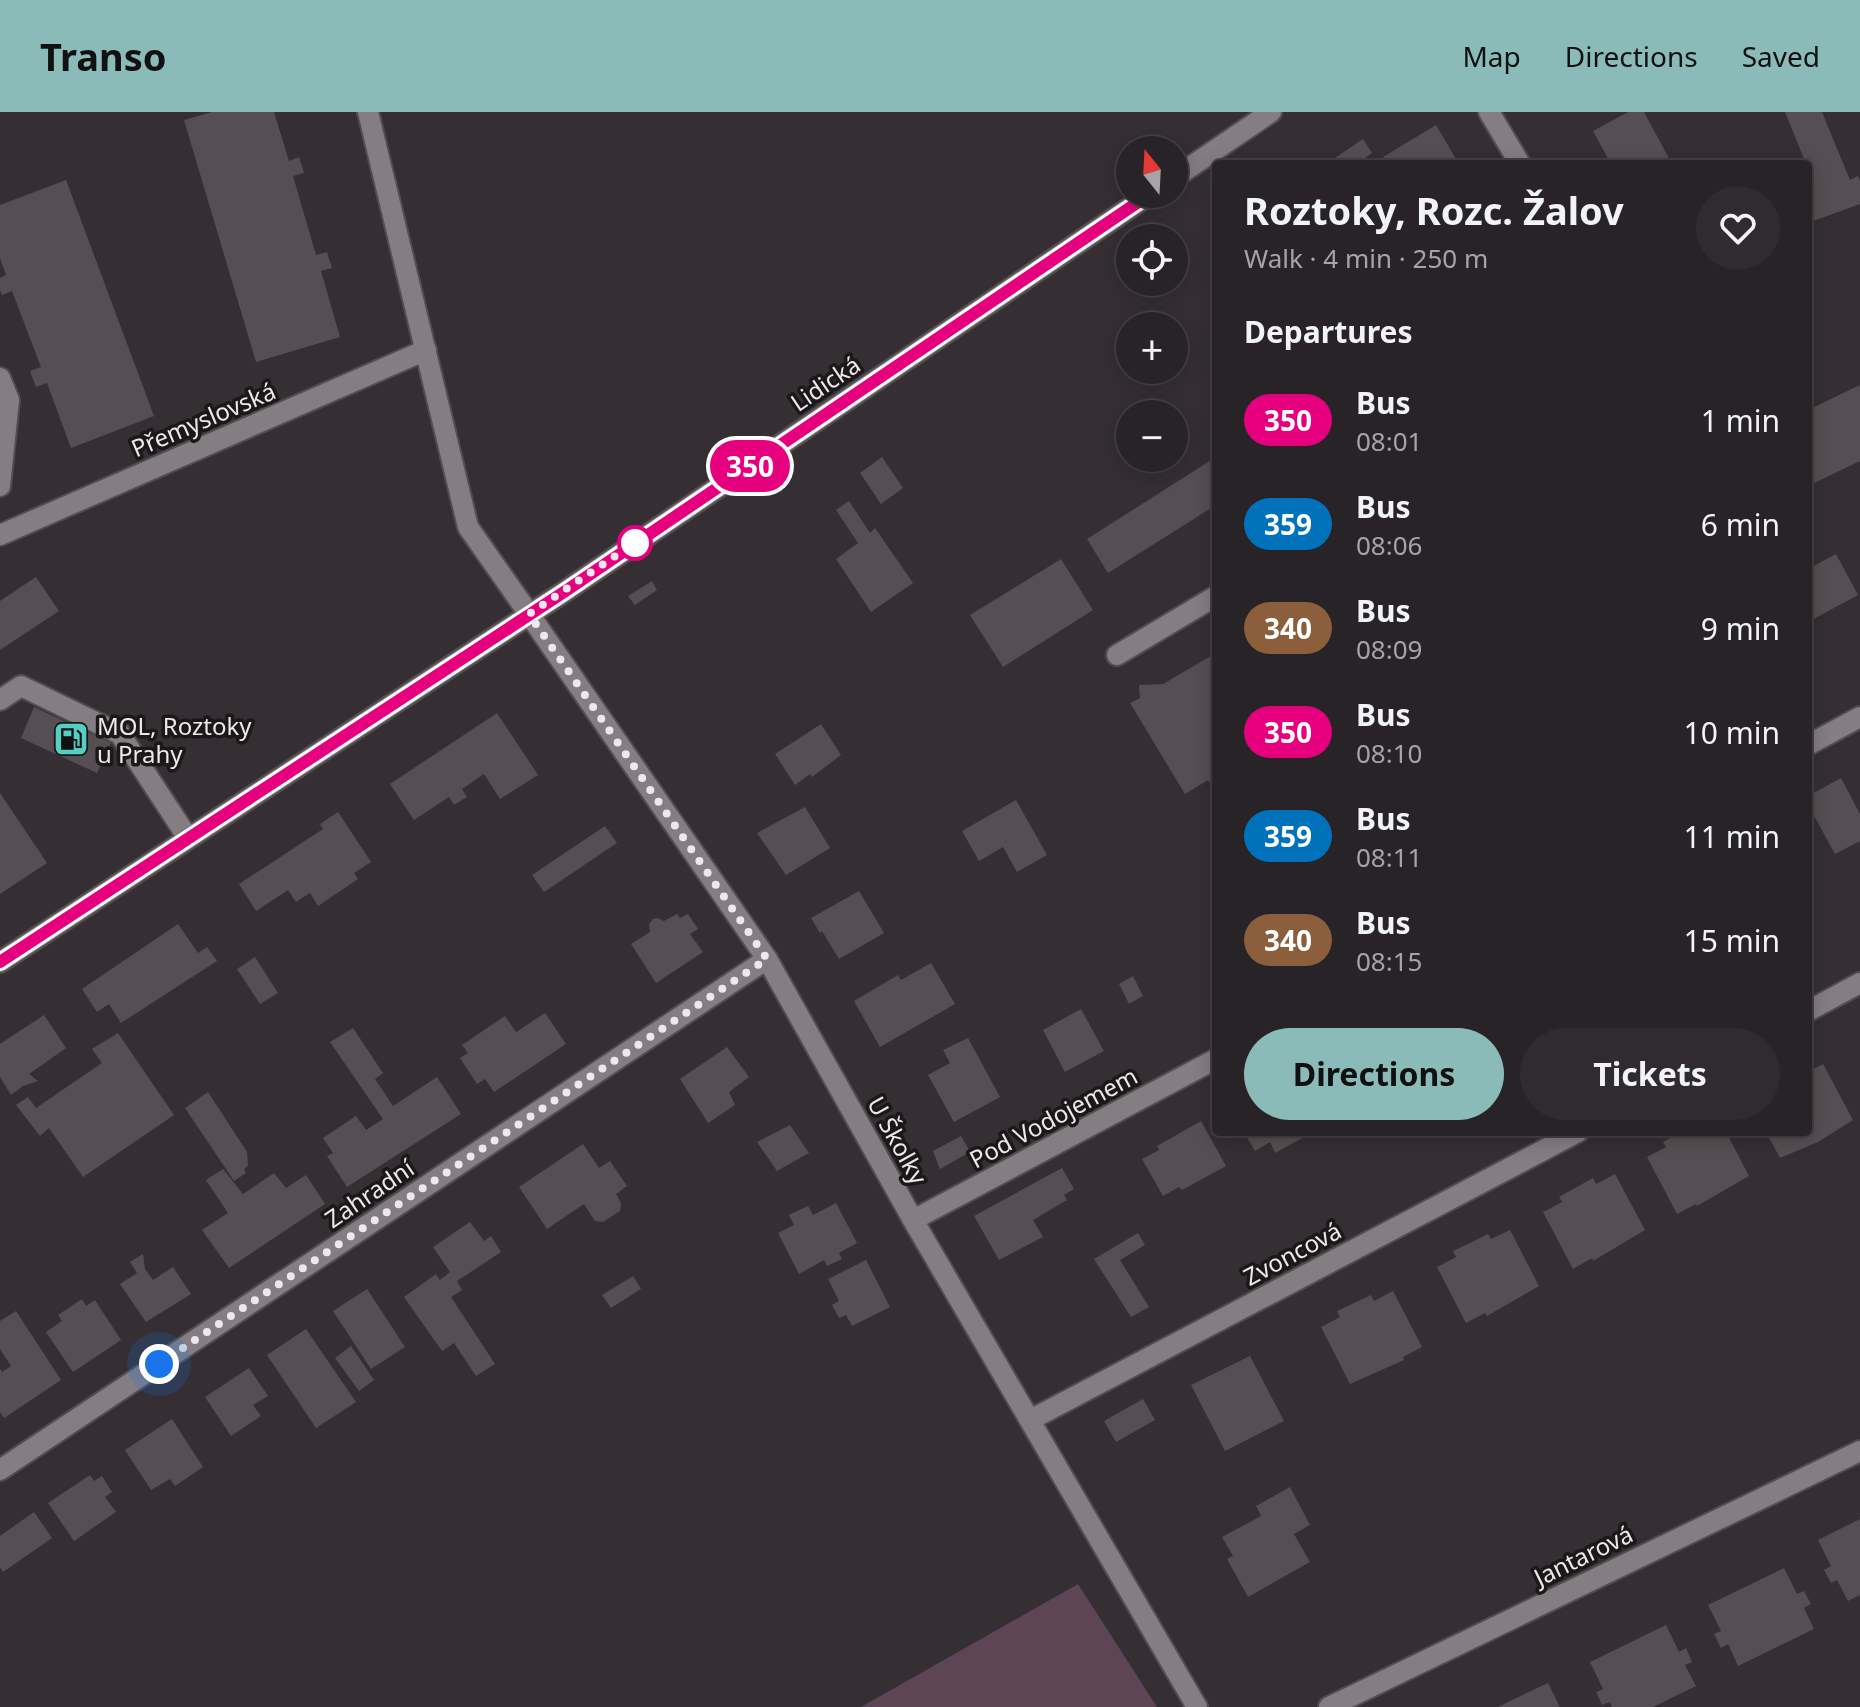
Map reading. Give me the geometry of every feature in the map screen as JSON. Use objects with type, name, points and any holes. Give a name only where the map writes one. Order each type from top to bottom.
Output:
[{"type":"street","points":[[368,112],[468,527],[529,614]]},
{"type":"street","points":[[1188,168],[1271,112]]},
{"type":"street","points":[[1489,112],[1518,160]]},
{"type":"street","name":"Lidická","points":[[0,962],[529,614],[1129,208]]},
{"type":"street","name":"Přemyslovská","points":[[0,535],[426,350]]},
{"type":"street","points":[[0,378],[9,400],[0,486]]},
{"type":"street","points":[[1117,655],[1212,598]]},
{"type":"street","name":"U Školky","points":[[529,614],[767,959],[913,1220],[1197,1707]]},
{"type":"street","points":[[0,700],[21,686],[120,734],[188,838]]},
{"type":"street","points":[[1812,743],[1860,717]]},
{"type":"street","name":"Zahradní","points":[[0,1470],[767,959]]},
{"type":"street","points":[[1812,1009],[1860,983]]},
{"type":"street","name":"Pod Vodojemem","points":[[913,1220],[1212,1061]]},
{"type":"street","name":"Zvoncová","points":[[1030,1420],[1570,1136]]},
{"type":"street","name":"Jantarová","points":[[1329,1707],[1860,1451]]},
{"type":"shaded area","points":[[1078,1584],[1157,1707],[861,1707]]},
{"type":"building","points":[[212,112],[274,112],[289,161],[299,157],[304,173],[293,176],[316,255],[327,252],[332,268],[321,271],[340,337],[256,362],[184,120]]},
{"type":"building","points":[[1628,112],[1644,112],[1670,160],[1609,160],[1593,131]]},
{"type":"building","points":[[1785,112],[1822,112],[1850,180],[1858,176],[1860,204],[1812,222],[1812,160],[1804,160]]},
{"type":"building","points":[[1436,125],[1457,160],[1385,160],[1383,157]]},
{"type":"building","points":[[1363,139],[1372,153],[1362,160],[1332,160]]},
{"type":"building","points":[[66,180],[154,416],[71,448],[47,383],[36,387],[30,371],[41,367],[12,291],[2,295],[0,290],[0,278],[6,275],[0,258],[0,205]]},
{"type":"building","points":[[1860,385],[1860,461],[1812,484],[1812,408]]},
{"type":"building","points":[[882,457],[903,488],[881,504],[860,473]]},
{"type":"building","points":[[1212,460],[1212,508],[1108,573],[1087,539]]},
{"type":"building","points":[[849,501],[870,533],[875,528],[913,583],[871,612],[836,559],[858,543],[836,510]]},
{"type":"building","points":[[1836,554],[1858,595],[1812,620],[1812,567]]},
{"type":"building","points":[[1061,559],[1093,610],[1003,667],[970,615]]},
{"type":"building","points":[[36,577],[59,611],[0,650],[0,601]]},
{"type":"building","points":[[652,581],[657,590],[635,605],[628,596]]},
{"type":"building","points":[[1212,655],[1212,786],[1208,780],[1185,794],[1130,703],[1140,698],[1139,685],[1163,684]]},
{"type":"building","points":[[34,707],[111,743],[97,773],[21,738]]},
{"type":"building","points":[[497,713],[538,775],[500,799],[484,774],[462,789],[467,797],[454,805],[449,797],[414,820],[390,784]]},
{"type":"building","points":[[821,724],[841,755],[812,777],[810,774],[795,785],[775,754]]},
{"type":"building","points":[[1841,778],[1860,814],[1860,841],[1835,854],[1812,812],[1812,794]]},
{"type":"building","points":[[0,793],[47,863],[0,894]]},
{"type":"building","points":[[1016,800],[1047,855],[1017,872],[1003,847],[979,861],[962,831]]},
{"type":"building","points":[[805,807],[830,848],[786,875],[757,833]]},
{"type":"building","points":[[338,812],[371,862],[354,873],[358,879],[318,906],[310,893],[296,902],[288,890],[256,911],[239,884],[323,829],[320,824]]},
{"type":"building","points":[[605,826],[617,843],[544,892],[532,875]]},
{"type":"building","points":[[859,891],[884,933],[839,959],[811,918]]},
{"type":"building","points":[[677,914],[680,918],[688,914],[698,929],[690,934],[703,952],[656,983],[631,944],[650,932],[649,924],[653,919],[664,921]]},
{"type":"building","points":[[178,924],[198,953],[207,947],[217,961],[121,1023],[109,1004],[97,1012],[82,989]]},
{"type":"building","points":[[255,957],[278,993],[260,1004],[237,969]]},
{"type":"building","points":[[931,963],[955,1004],[880,1047],[854,1001],[898,975],[901,980]]},
{"type":"building","points":[[1133,976],[1143,996],[1129,1004],[1119,984]]},
{"type":"building","points":[[1081,1009],[1104,1051],[1065,1072],[1043,1030]]},
{"type":"building","points":[[545,1013],[566,1044],[494,1092],[485,1079],[477,1084],[460,1058],[468,1053],[462,1045],[505,1016],[516,1032]]},
{"type":"building","points":[[44,1015],[66,1048],[29,1074],[38,1081],[23,1086],[11,1095],[0,1077],[0,1044]]},
{"type":"building","points":[[353,1028],[383,1073],[375,1079],[393,1106],[437,1077],[461,1114],[347,1187],[327,1156],[333,1153],[323,1138],[356,1116],[366,1130],[383,1119],[330,1042]]},
{"type":"building","points":[[118,1033],[174,1115],[83,1177],[49,1128],[40,1136],[16,1105],[28,1097],[36,1108],[102,1063],[92,1049]]},
{"type":"building","points":[[968,1038],[1000,1097],[954,1122],[928,1075],[950,1063],[943,1050]]},
{"type":"building","points":[[727,1047],[749,1077],[729,1092],[735,1105],[708,1123],[680,1079]]},
{"type":"building","points":[[1823,1064],[1853,1120],[1818,1142],[1780,1158],[1768,1136],[1812,1136],[1812,1070]]},
{"type":"building","points":[[208,1092],[247,1152],[246,1173],[234,1181],[185,1108]]},
{"type":"building","points":[[1201,1121],[1226,1166],[1182,1190],[1179,1187],[1163,1196],[1142,1159],[1159,1150],[1157,1146]]},
{"type":"building","points":[[790,1125],[809,1153],[777,1171],[757,1142]]},
{"type":"building","points":[[961,1136],[970,1152],[940,1169],[933,1151]]},
{"type":"building","points":[[1246,1136],[1306,1136],[1275,1153],[1270,1142],[1255,1151]]},
{"type":"building","points":[[1674,1136],[1728,1136],[1749,1176],[1677,1214],[1647,1157],[1666,1147],[1663,1142]]},
{"type":"building","points":[[583,1144],[599,1168],[610,1161],[627,1186],[616,1194],[621,1203],[620,1211],[603,1222],[595,1221],[584,1204],[547,1229],[519,1187]]},
{"type":"building","points":[[1062,1168],[1074,1189],[1064,1195],[1067,1200],[1033,1220],[1043,1237],[999,1260],[974,1216]]},
{"type":"building","points":[[223,1169],[243,1194],[274,1173],[286,1188],[306,1175],[325,1204],[229,1268],[202,1230],[228,1213],[206,1180]]},
{"type":"building","points":[[1615,1174],[1645,1230],[1593,1261],[1592,1258],[1573,1269],[1543,1212],[1562,1202],[1559,1197],[1593,1178],[1596,1184]]},
{"type":"building","points":[[836,1203],[857,1243],[839,1253],[842,1259],[827,1266],[824,1260],[799,1274],[778,1233],[794,1225],[789,1215],[808,1206],[813,1215]]},
{"type":"building","points":[[470,1222],[484,1241],[491,1236],[501,1252],[457,1281],[462,1290],[451,1297],[495,1364],[476,1376],[454,1343],[442,1351],[404,1297],[436,1274],[440,1280],[450,1272],[433,1247]]},
{"type":"building","points":[[1510,1230],[1539,1286],[1487,1316],[1485,1313],[1466,1323],[1437,1267],[1456,1257],[1453,1251],[1488,1234],[1491,1239]]},
{"type":"building","points":[[1138,1233],[1145,1245],[1120,1260],[1149,1307],[1131,1317],[1094,1259]]},
{"type":"building","points":[[143,1254],[145,1269],[153,1280],[173,1267],[191,1294],[146,1322],[120,1284],[137,1273],[130,1262]]},
{"type":"building","points":[[866,1260],[890,1307],[852,1326],[846,1315],[839,1318],[832,1305],[839,1301],[828,1279]]},
{"type":"building","points":[[633,1276],[641,1289],[611,1308],[602,1295]]},
{"type":"building","points":[[367,1289],[405,1347],[371,1369],[333,1311]]},
{"type":"building","points":[[1393,1291],[1422,1347],[1403,1357],[1404,1360],[1350,1384],[1321,1327],[1340,1317],[1337,1311],[1371,1295],[1374,1301]]},
{"type":"building","points":[[82,1299],[86,1306],[95,1300],[121,1340],[73,1372],[46,1332],[62,1321],[58,1315]]},
{"type":"building","points":[[16,1311],[61,1380],[4,1418],[0,1412],[0,1368],[2,1372],[11,1366],[0,1349],[0,1321]]},
{"type":"building","points":[[306,1329],[356,1402],[316,1428],[267,1355]]},
{"type":"building","points":[[351,1346],[374,1380],[359,1391],[335,1358]]},
{"type":"building","points":[[1250,1356],[1284,1421],[1225,1451],[1191,1385]]},
{"type":"building","points":[[249,1368],[268,1396],[253,1405],[261,1416],[231,1436],[205,1397]]},
{"type":"building","points":[[1143,1399],[1155,1420],[1116,1442],[1104,1421]]},
{"type":"building","points":[[172,1419],[203,1467],[175,1486],[170,1479],[151,1490],[125,1450]]},
{"type":"building","points":[[90,1475],[94,1481],[102,1476],[112,1492],[105,1497],[116,1512],[74,1541],[48,1503]]},
{"type":"building","points":[[1290,1487],[1310,1525],[1294,1534],[1310,1562],[1248,1597],[1227,1559],[1233,1556],[1222,1537],[1261,1516],[1256,1506]]},
{"type":"building","points":[[34,1512],[52,1538],[3,1572],[0,1567],[0,1536]]},
{"type":"building","points":[[1860,1519],[1860,1595],[1848,1601],[1837,1580],[1831,1583],[1824,1570],[1831,1566],[1818,1540]]},
{"type":"building","points":[[1784,1568],[1797,1594],[1804,1591],[1811,1604],[1804,1608],[1814,1629],[1738,1666],[1728,1644],[1721,1648],[1714,1634],[1721,1631],[1708,1605]]},
{"type":"building","points":[[1666,1625],[1679,1652],[1686,1648],[1692,1662],[1685,1665],[1696,1686],[1653,1707],[1612,1707],[1610,1702],[1602,1705],[1596,1692],[1603,1689],[1590,1662]]},
{"type":"building","points":[[1548,1683],[1560,1707],[1498,1707],[1510,1701]]},
{"type":"bus line","name":"350","points":[[0,962],[567,590],[1129,208]]},
{"type":"place","name":"MOL, Roztoky u Prahy","points":[[71,739]]},
{"type":"route","points":[[159,1364],[767,959],[529,614],[645,536],[635,543]]}]
